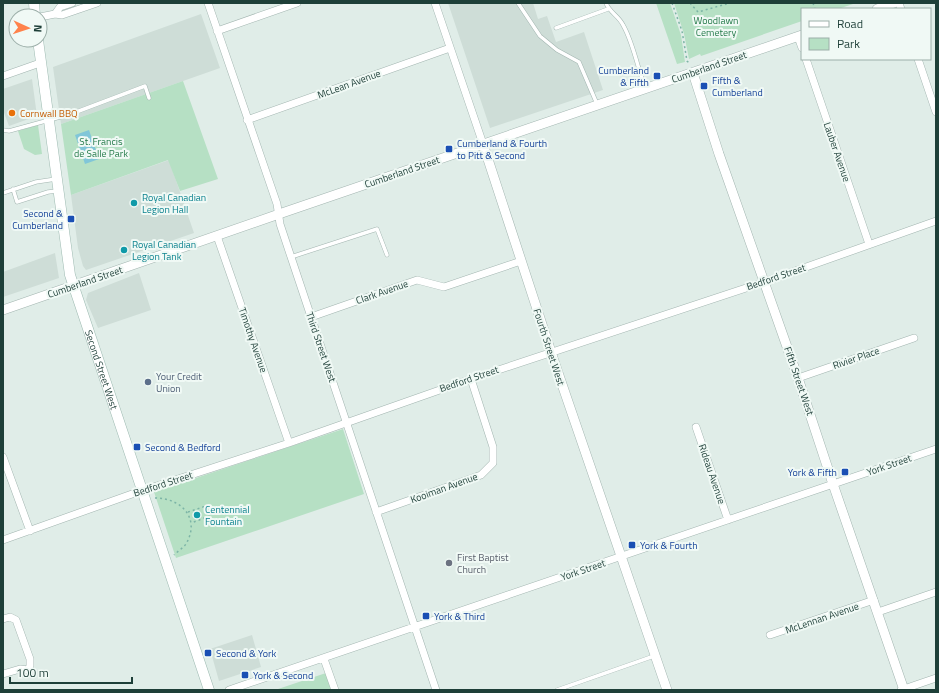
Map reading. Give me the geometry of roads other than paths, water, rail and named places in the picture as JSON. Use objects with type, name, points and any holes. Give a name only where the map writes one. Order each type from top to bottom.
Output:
[{"type":"main road","name":"Second Street West","points":[[39,48],[72,286],[209,690]]},
{"type":"street","points":[[54,14],[60,7],[72,3]]},
{"type":"street","points":[[48,15],[62,15],[97,3]]},
{"type":"street","name":"Third Street West","points":[[208,3],[277,204],[278,214],[291,257],[436,690]]},
{"type":"street","points":[[217,31],[297,3]]},
{"type":"street","name":"Fourth Street West","points":[[435,3],[620,557],[667,690]]},
{"type":"street","points":[[880,8],[894,3]]},
{"type":"street","name":"Cumberland Street","points":[[4,308],[800,36]]},
{"type":"street","name":"McLean Avenue","points":[[247,120],[450,48]]},
{"type":"street","name":"Lauber Avenue","points":[[806,60],[869,244]]},
{"type":"street","points":[[918,60],[936,112]]},
{"type":"street","points":[[3,76],[40,62]]},
{"type":"street","name":"Fifth Street West","points":[[693,72],[719,154],[798,378],[833,484],[874,600],[903,690]]},
{"type":"street","name":"Bedford Street","points":[[3,540],[142,491],[289,443],[471,378],[764,282],[936,221]]},
{"type":"street","name":"Timothy Avenue","points":[[217,236],[289,443]]},
{"type":"street","name":"Clark Avenue","points":[[311,317],[417,280],[444,287],[521,261]]},
{"type":"street","name":"Rivier Place","points":[[798,378],[914,338]]},
{"type":"street","name":"Kooiman Avenue","points":[[376,512],[481,475],[493,463],[493,447],[471,378]]},
{"type":"street","name":"Rideau Avenue","points":[[696,427],[728,520]]},
{"type":"street","name":"York Street","points":[[229,690],[324,659],[936,449]]},
{"type":"street","points":[[3,456],[30,531]]},
{"type":"street","points":[[878,612],[936,592]]},
{"type":"street","name":"McLennan Avenue","points":[[770,635],[874,600]]},
{"type":"street","points":[[3,619],[10,617],[16,620],[31,662],[28,670],[20,669],[3,674]]},
{"type":"street","points":[[324,659],[335,690]]},
{"type":"street","points":[[903,690],[936,678]]},
{"type":"lane","points":[[518,3],[540,36],[557,50],[579,62],[597,106]]},
{"type":"lane","points":[[606,3],[608,9],[617,15],[624,26],[645,89]]},
{"type":"lane","points":[[556,28],[608,9]]},
{"type":"lane","points":[[3,130],[9,131],[71,114],[145,86],[149,98]]},
{"type":"lane","points":[[3,192],[36,182],[56,179]]},
{"type":"lane","points":[[13,189],[17,202],[48,192],[58,191]]},
{"type":"lane","points":[[291,257],[377,229],[387,255]]},
{"type":"lane","points":[[556,690],[655,656]]},
{"type":"water","points":[[89,130],[99,159],[85,164],[75,135]]},
{"type":"place","name":"Cumberland & Fifth","points":[[657,76]]},
{"type":"place","name":"Fifth & Cumberland","points":[[704,86]]},
{"type":"place","name":"Cornwall BBQ","points":[[12,113]]},
{"type":"place","name":"Cumberland & Fourth to Pitt & Second","points":[[449,149]]},
{"type":"place","name":"Royal Canadian Legion Hall","points":[[134,203]]},
{"type":"place","name":"Second & Cumberland","points":[[71,219]]},
{"type":"place","name":"Royal Canadian Legion Tank","points":[[124,250]]},
{"type":"place","name":"Your Credit Union","points":[[148,382]]},
{"type":"place","name":"Second & Bedford","points":[[137,447]]},
{"type":"place","name":"York & Fifth","points":[[845,472]]},
{"type":"place","name":"Centennial Fountain","points":[[197,515]]},
{"type":"place","name":"York & Fourth","points":[[632,545]]},
{"type":"place","name":"First Baptist Church","points":[[449,563]]},
{"type":"place","name":"York & Third","points":[[426,616]]},
{"type":"place","name":"Second & York","points":[[208,653]]},
{"type":"place","name":"York & Second","points":[[245,675]]},
{"type":"park label","name":"Woodlawn Cemetery","points":[[716,26]]},
{"type":"park label","name":"St. Francis de Salle Park","points":[[101,146]]}]
